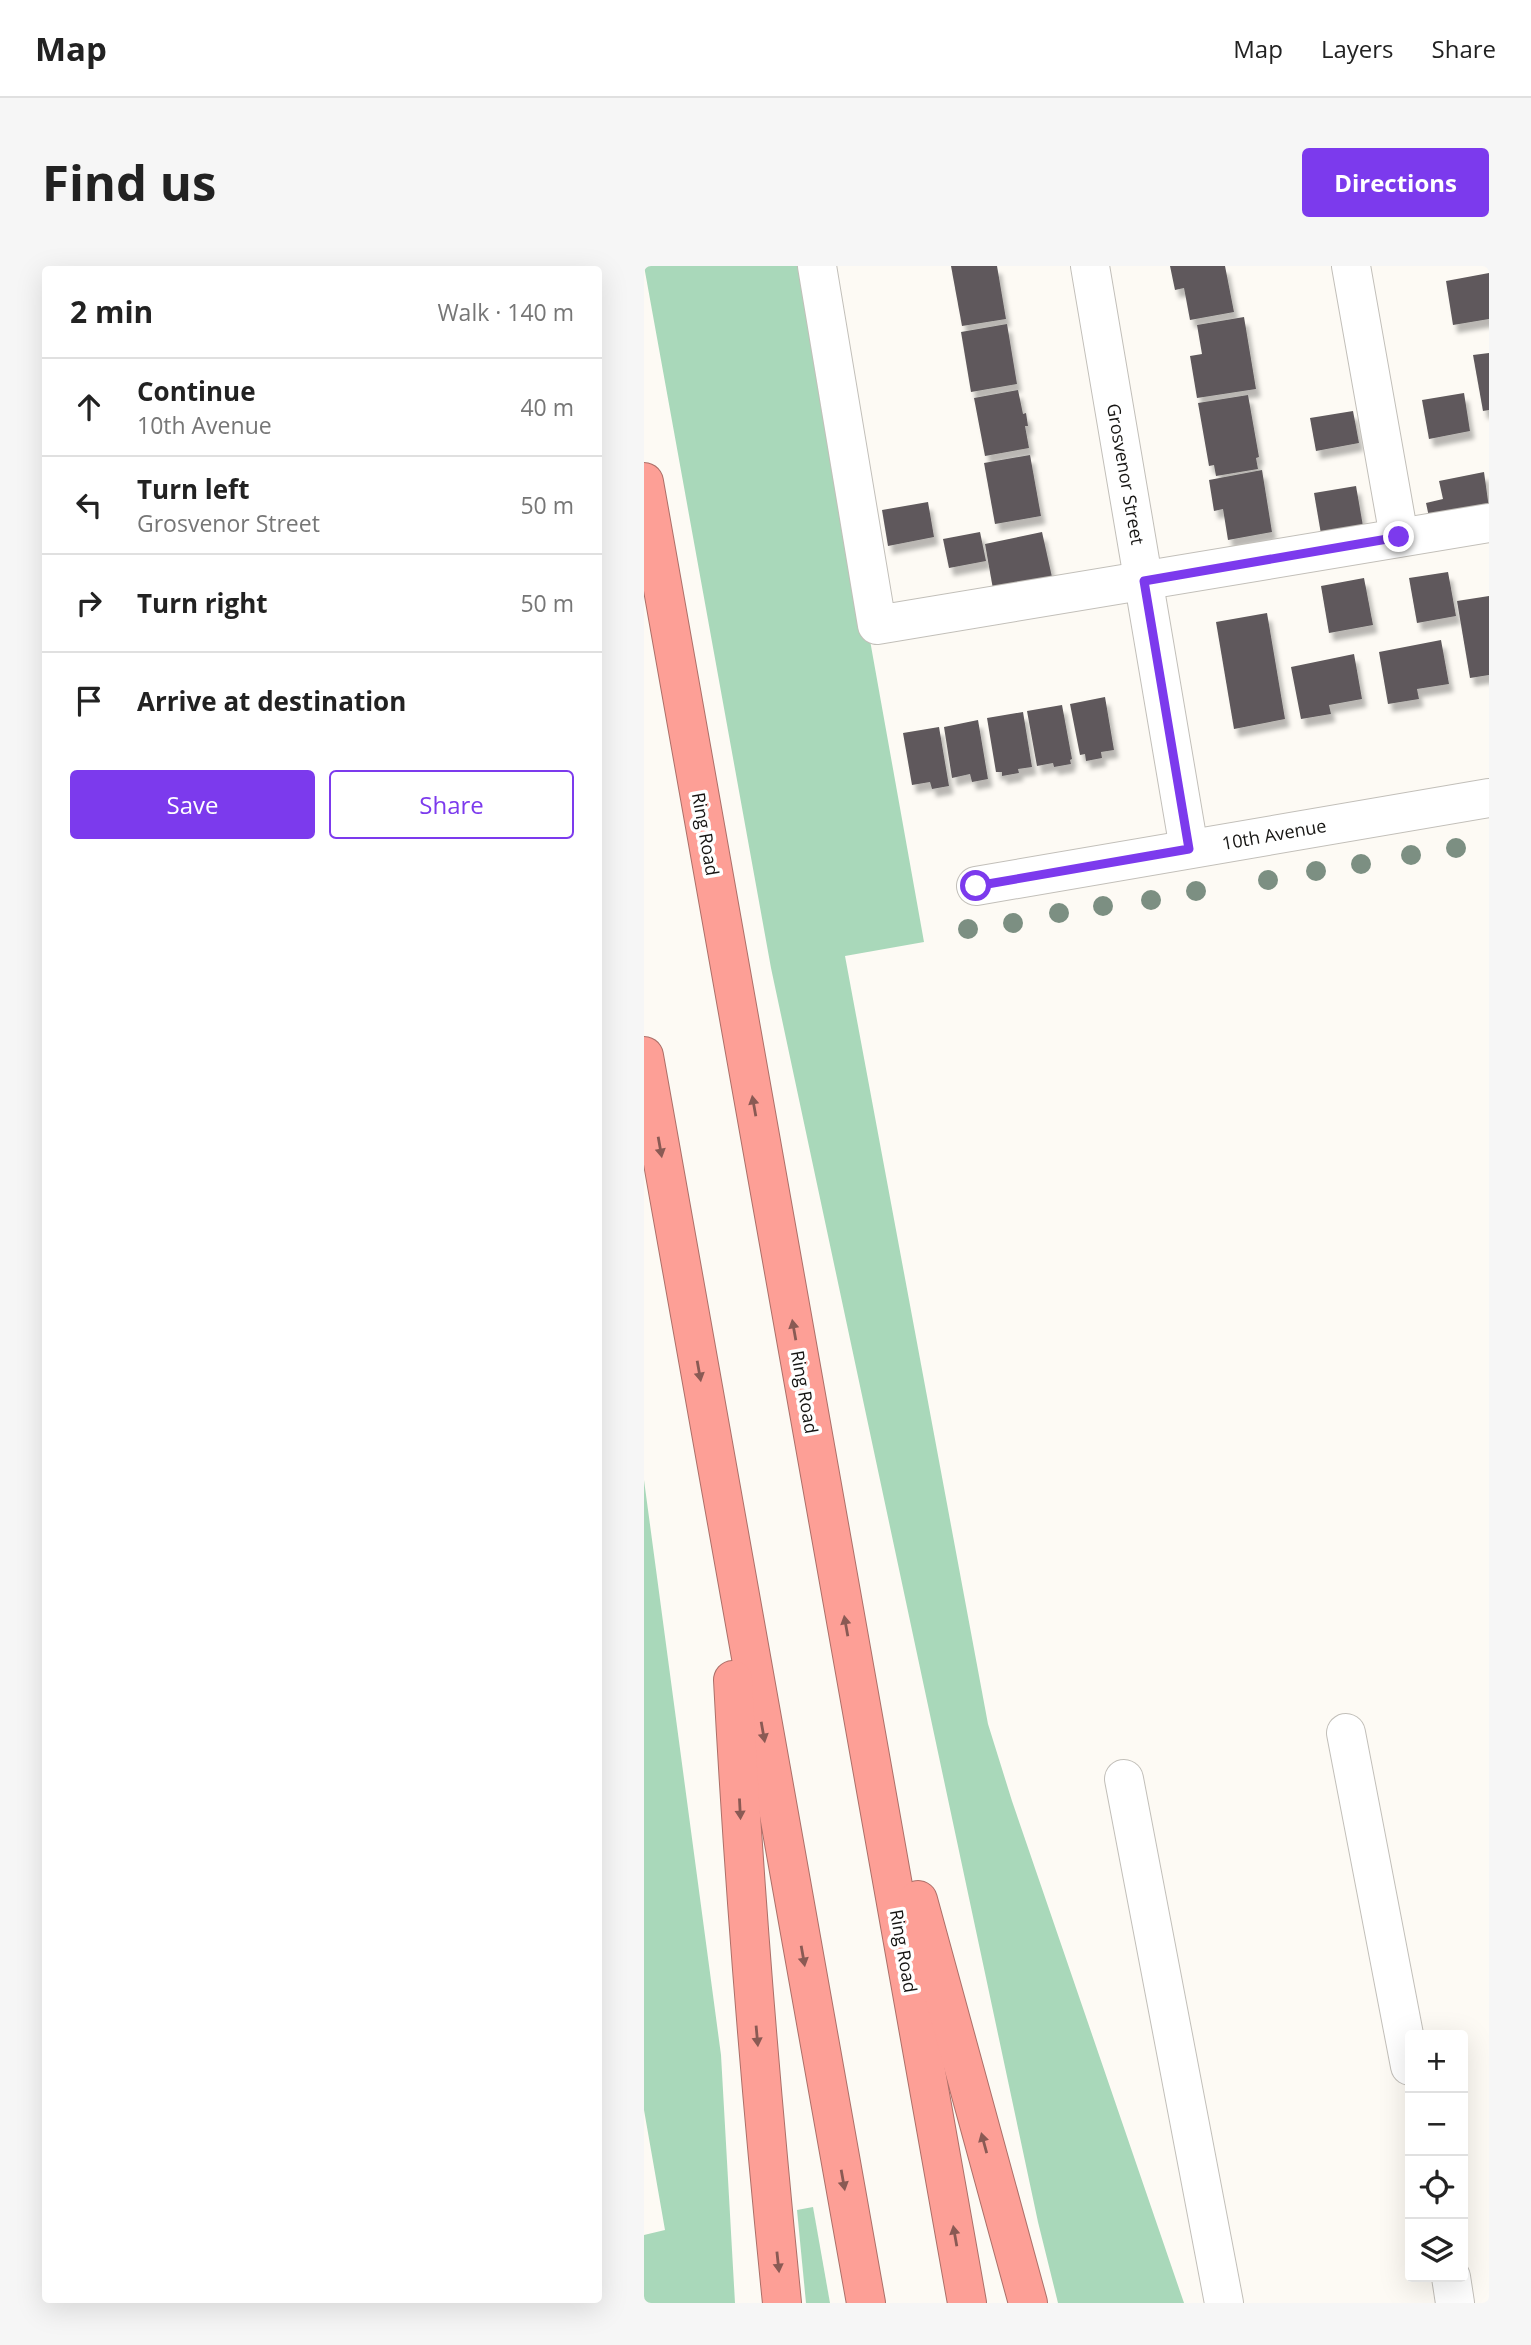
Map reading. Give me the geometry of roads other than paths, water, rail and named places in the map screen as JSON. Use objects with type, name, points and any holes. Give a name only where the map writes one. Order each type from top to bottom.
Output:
[{"type":"highway","name":"Ring Road","points":[[644,482],[967,2303]]},
{"type":"highway","points":[[644,1056],[866,2303]]},
{"type":"highway","points":[[725,1520],[742,1852],[782,2303]]},
{"type":"highway","points":[[853,1663],[1028,2303]]},
{"type":"street","points":[[817,266],[877,625],[1489,523]]},
{"type":"street","name":"Grosvenor Street","points":[[1090,266],[1189,849]]},
{"type":"street","points":[[1351,266],[1399,537]]},
{"type":"street","name":"10th Avenue","points":[[976,886],[1489,798]]},
{"type":"street","points":[[1346,1733],[1405,2040]]},
{"type":"street","points":[[1124,1779],[1224,2303]]},
{"type":"street","points":[[1452,2282],[1455,2303]]}]
